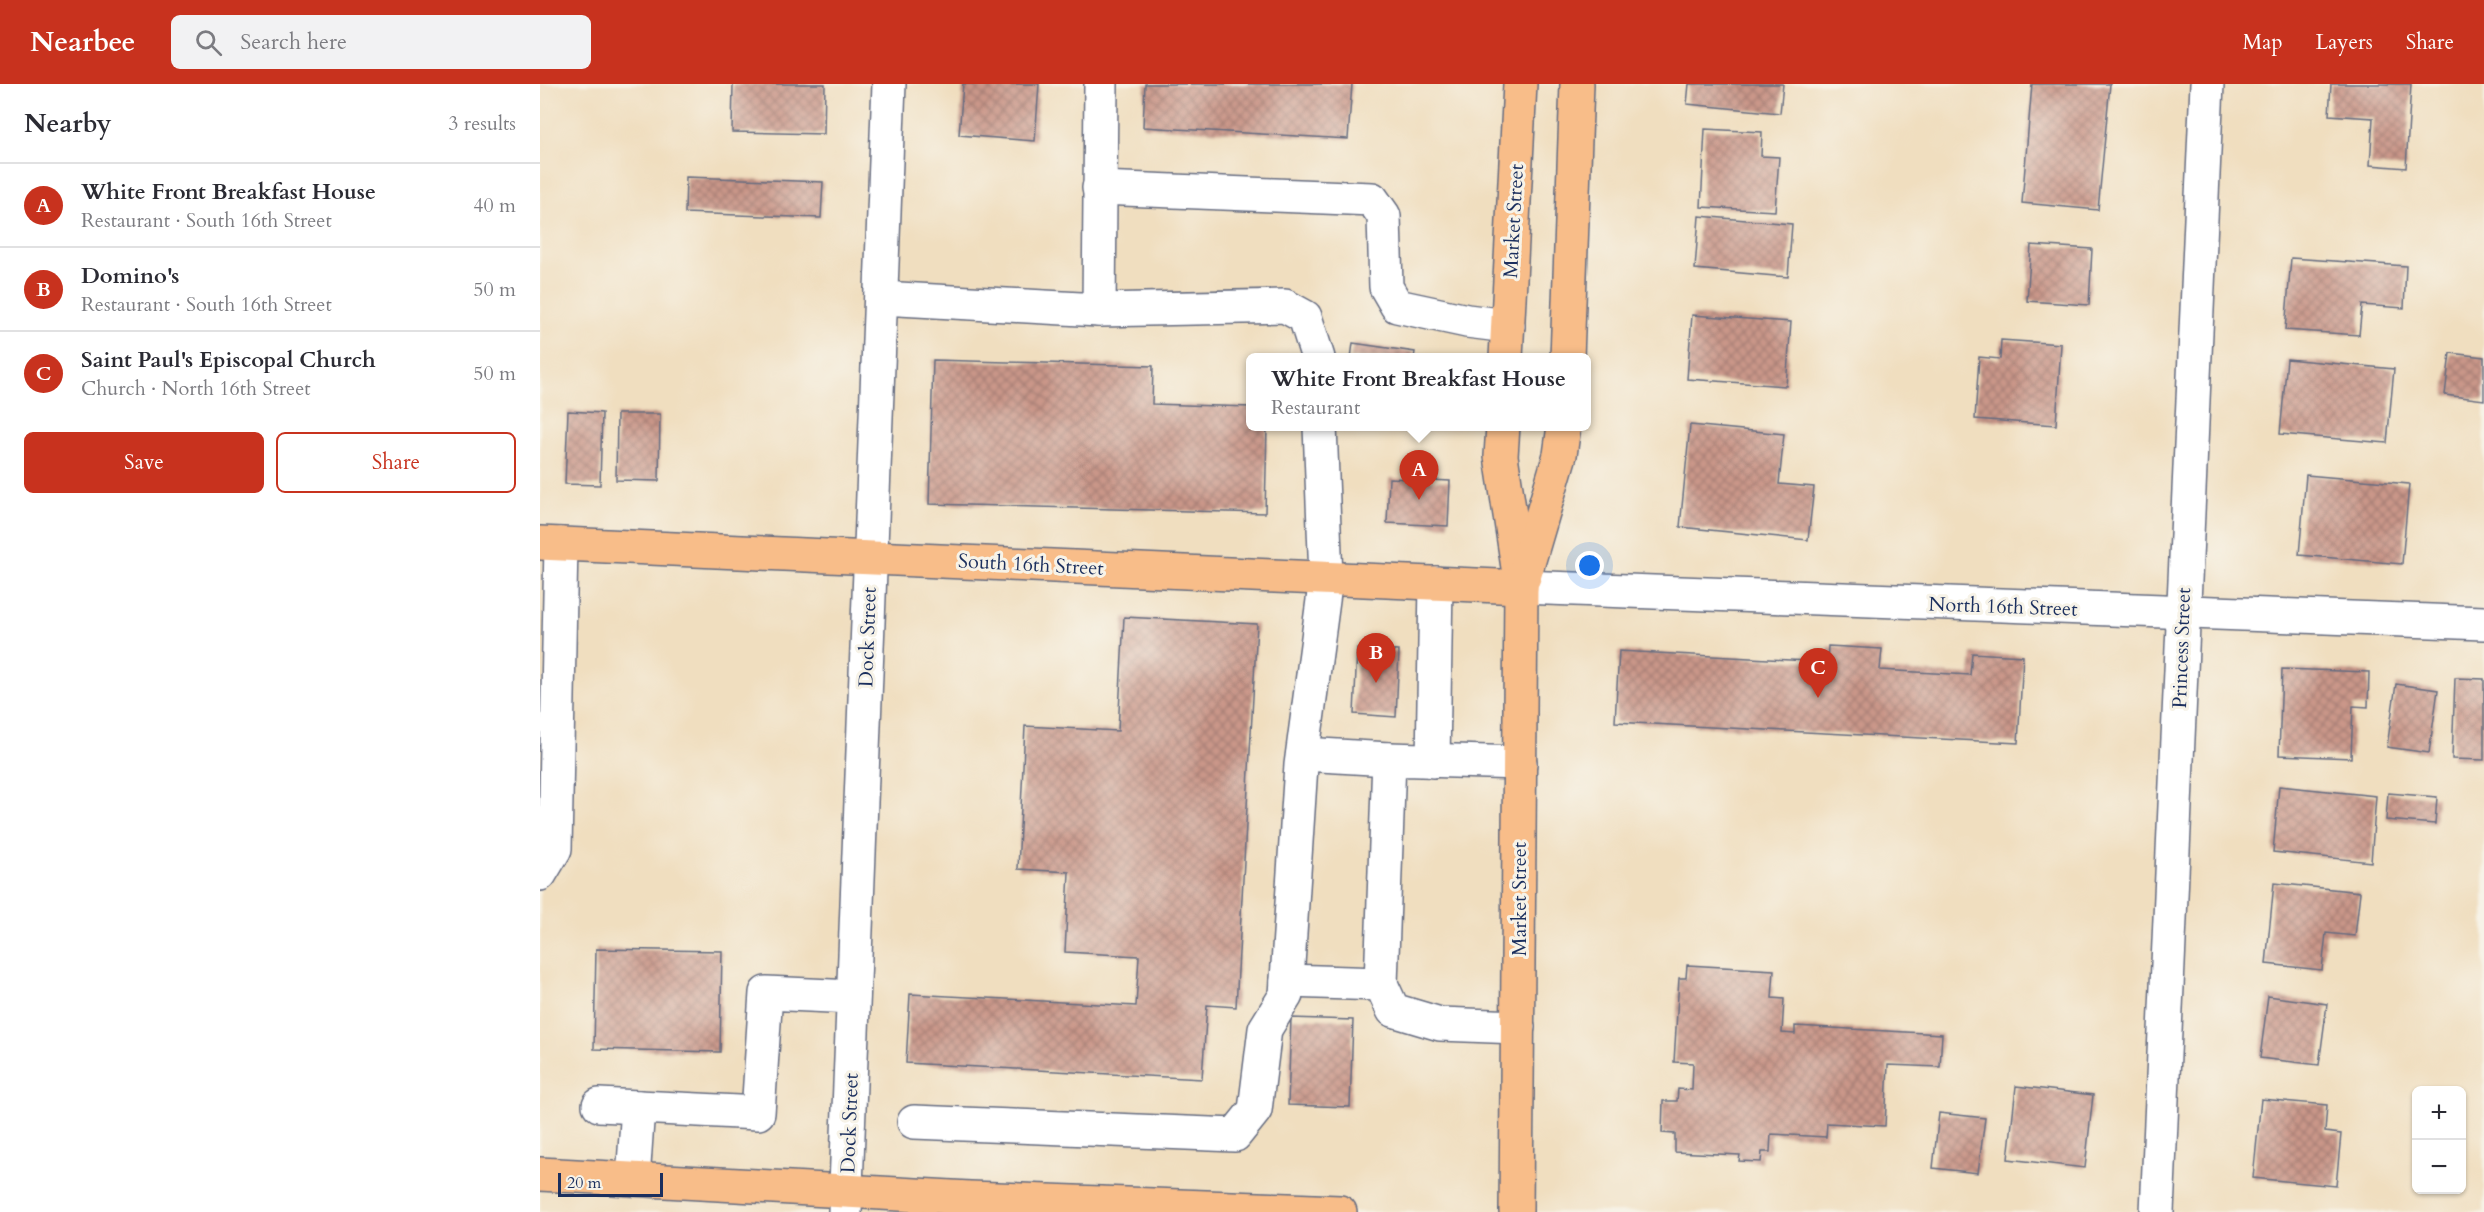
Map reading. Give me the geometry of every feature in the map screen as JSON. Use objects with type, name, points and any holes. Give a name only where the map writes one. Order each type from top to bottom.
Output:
[{"type":"main road","name":"Market Street","points":[[1507,342],[1520,84]]},
{"type":"main road","points":[[1567,353],[1577,84]]},
{"type":"main road","name":"Market Street","points":[[1503,431],[1501,456],[1521,587],[1516,1212]]},
{"type":"main road","name":"Market Street","points":[[1521,587],[1560,455],[1563,431]]},
{"type":"main road","name":"South 16th Street","points":[[551,544],[1521,587]]},
{"type":"main road","points":[[540,1174],[633,1179],[845,1201],[1340,1212]]},
{"type":"street","name":"Dock Street","points":[[845,1201],[889,84]]},
{"type":"street","points":[[1099,310],[1101,84]]},
{"type":"street","name":"Princess Street","points":[[2157,1212],[2207,84]]},
{"type":"street","points":[[1100,188],[1372,199],[1384,216],[1386,287],[1397,306],[1467,321],[1507,342]]},
{"type":"street","points":[[881,298],[1099,310],[1285,306],[1305,317],[1317,353]]},
{"type":"street","points":[[914,1122],[1235,1135],[1255,1110],[1266,1029],[1286,994],[1303,754],[1326,578],[1320,431]]},
{"type":"street","points":[[540,874],[555,849],[551,544]]},
{"type":"street","points":[[1433,761],[1436,583]]},
{"type":"street","name":"North 16th Street","points":[[1521,587],[2484,623]]},
{"type":"street","points":[[1303,754],[1520,763]]},
{"type":"street","points":[[1389,759],[1381,984],[1393,1010],[1440,1024],[1518,1027]]},
{"type":"street","points":[[1287,981],[1381,984]]},
{"type":"street","points":[[599,1104],[758,1113],[766,993],[853,997]]},
{"type":"street","points":[[633,1179],[638,1107]]},
{"type":"building","points":[[733,84],[825,84],[824,134],[732,132]]},
{"type":"building","points":[[963,84],[1039,84],[1035,141],[959,135]]},
{"type":"building","points":[[1145,84],[1352,84],[1348,139],[1143,127]]},
{"type":"building","points":[[1689,84],[1783,84],[1780,113],[1687,104]]},
{"type":"building","points":[[2032,84],[2110,84],[2098,210],[2022,203]]},
{"type":"building","points":[[2331,84],[2411,84],[2406,168],[2370,165],[2373,118],[2329,115]]},
{"type":"building","points":[[1705,129],[1762,132],[1761,156],[1779,157],[1775,211],[1701,207]]},
{"type":"building","points":[[686,177],[823,182],[821,218],[685,213]]},
{"type":"building","points":[[1699,216],[1792,224],[1788,277],[1695,269]]},
{"type":"building","points":[[2031,245],[2092,249],[2089,305],[2027,301]]},
{"type":"building","points":[[2291,258],[2406,266],[2404,308],[2362,305],[2359,335],[2285,330]]},
{"type":"building","points":[[1692,315],[1791,322],[1786,386],[1687,379]]},
{"type":"building","points":[[2001,340],[2061,344],[2056,425],[1975,419],[1979,357],[2000,359]]},
{"type":"building","points":[[1353,343],[1415,352],[1415,353],[1352,353]]},
{"type":"building","points":[[2450,353],[2484,357],[2484,400],[2445,395]]},
{"type":"building","points":[[2287,359],[2394,369],[2387,443],[2280,434]]},
{"type":"building","points":[[933,360],[1153,366],[1152,404],[1246,407],[1246,431],[1267,431],[1265,513],[929,504]]},
{"type":"building","points":[[568,411],[602,413],[600,485],[565,484]]},
{"type":"building","points":[[617,414],[660,414],[659,481],[616,480]]},
{"type":"building","points":[[1690,425],[1784,434],[1779,484],[1814,487],[1808,540],[1680,527]]},
{"type":"building","points":[[2306,475],[2409,484],[2402,564],[2299,555]]},
{"type":"building","points":[[1389,478],[1450,481],[1448,526],[1387,523]]},
{"type":"building","points":[[1124,617],[1257,624],[1236,1007],[1207,1005],[1202,1079],[906,1063],[910,994],[1136,1006],[1139,956],[1065,952],[1069,872],[1018,869],[1025,726],[1118,731]]},
{"type":"building","points":[[1828,646],[1882,649],[1880,670],[1970,675],[1972,653],[2023,656],[2018,743],[1615,722],[1619,651],[1827,662]]},
{"type":"building","points":[[1357,649],[1399,651],[1396,717],[1354,714]]},
{"type":"building","points":[[2282,669],[2369,672],[2368,707],[2353,706],[2351,758],[2279,755]]},
{"type":"building","points":[[2455,678],[2484,679],[2484,760],[2452,759]]},
{"type":"building","points":[[2396,684],[2438,690],[2429,753],[2387,747]]},
{"type":"building","points":[[2279,786],[2376,796],[2371,862],[2273,852]]},
{"type":"building","points":[[2388,793],[2437,797],[2435,824],[2386,820]]},
{"type":"building","points":[[2274,883],[2360,892],[2355,936],[2326,933],[2322,970],[2266,964]]},
{"type":"building","points":[[596,949],[722,951],[720,1052],[594,1049]]},
{"type":"building","points":[[1687,965],[1774,970],[1772,998],[1784,999],[1782,1033],[1795,1034],[1795,1026],[1942,1034],[1940,1067],[1888,1065],[1885,1126],[1827,1123],[1826,1137],[1771,1134],[1770,1152],[1762,1152],[1761,1162],[1739,1161],[1740,1155],[1675,1152],[1675,1134],[1662,1133],[1663,1101],[1677,1101],[1678,1089],[1692,1090],[1693,1063],[1674,1062],[1679,978],[1686,978]]},
{"type":"building","points":[[2268,996],[2327,1004],[2319,1065],[2260,1058]]},
{"type":"building","points":[[1291,1018],[1353,1020],[1350,1107],[1288,1105]]},
{"type":"building","points":[[2016,1086],[2093,1095],[2085,1168],[2008,1159]]},
{"type":"building","points":[[2261,1099],[2327,1105],[2325,1132],[2341,1134],[2336,1186],[2253,1178]]},
{"type":"building","points":[[1939,1113],[1985,1118],[1978,1173],[1933,1168]]},
{"type":"place","name":"White Front Breakfast House","points":[[1419,500]]},
{"type":"place","name":"Domino's","points":[[1376,683]]},
{"type":"place","name":"Saint Paul's Episcopal Church","points":[[1818,698]]}]
